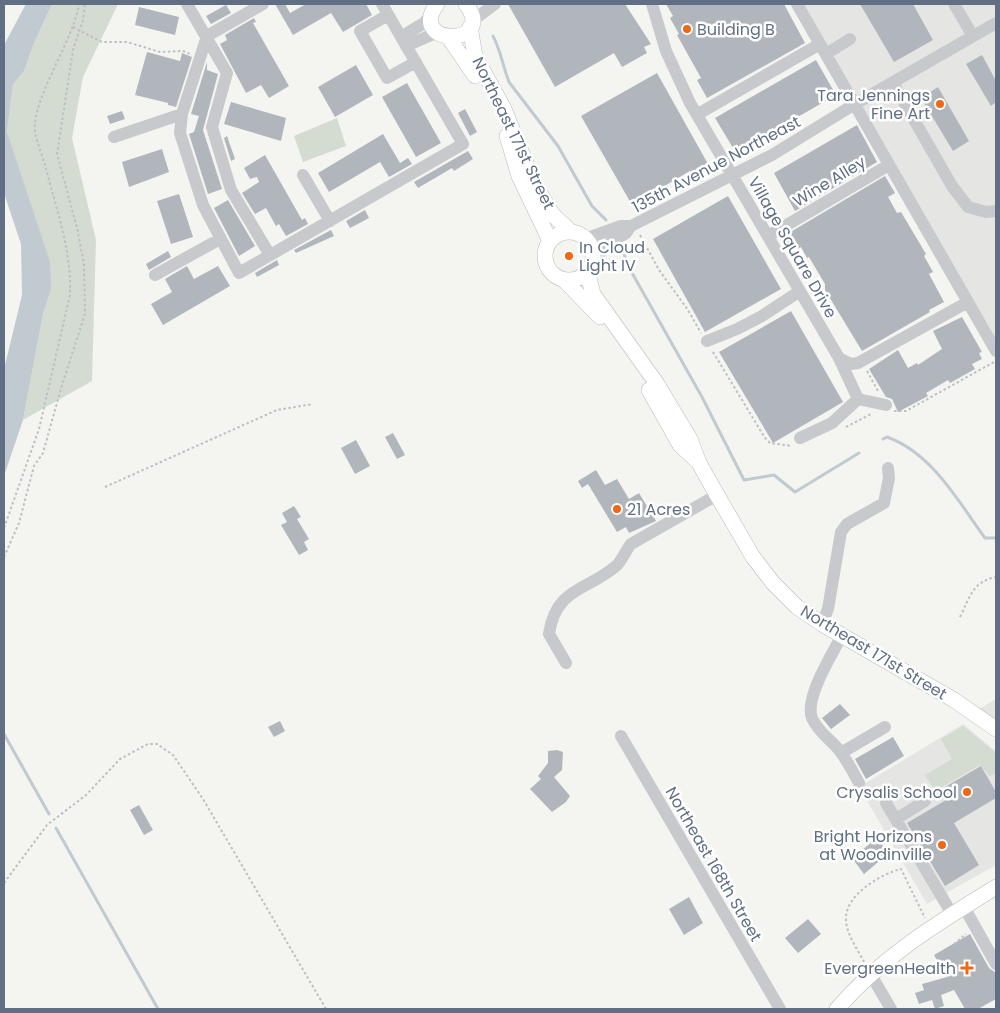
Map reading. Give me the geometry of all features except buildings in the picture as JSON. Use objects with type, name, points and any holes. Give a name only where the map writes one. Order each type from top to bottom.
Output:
[{"type":"main road","name":"Northeast 171st Street","points":[[466,4],[472,14],[471,24],[477,62],[504,109],[538,191],[552,215],[578,236]]},
{"type":"main road","points":[[434,7],[432,23],[443,35],[461,36],[471,24]]},
{"type":"main road","name":"Northeast 171st Street","points":[[443,35],[465,60],[498,118],[507,136],[519,176],[550,241]]},
{"type":"main road","points":[[556,236],[578,236],[592,252],[590,265],[579,278],[564,280],[550,271],[545,255],[550,241],[556,236]]},
{"type":"main road","name":"Northeast 171st Street","points":[[590,265],[593,294],[657,384],[690,439],[698,463],[753,557],[773,584],[797,607],[822,624],[954,700],[996,729]]},
{"type":"main road","name":"Northeast 171st Street","points":[[564,280],[611,330],[680,445],[698,463]]},
{"type":"main road","points":[[837,1009],[870,973],[930,928],[996,887]]},
{"type":"street","points":[[188,4],[227,73],[212,127],[232,190],[270,255]]},
{"type":"street","points":[[263,4],[207,36],[182,114],[180,133],[203,205],[239,273],[463,144],[404,41],[385,9],[360,31],[387,78],[416,62]]},
{"type":"street","points":[[471,24],[495,4]]},
{"type":"street","name":"Village Square Drive","points":[[652,4],[666,51],[698,114],[800,291],[845,361],[858,399]]},
{"type":"street","points":[[798,4],[996,352]]},
{"type":"street","points":[[404,41],[424,23],[434,7]]},
{"type":"street","points":[[956,7],[973,36]]},
{"type":"street","name":"135th Avenue Northeast","points":[[590,265],[611,242],[635,231],[807,135],[855,104],[996,23]]},
{"type":"street","points":[[404,41],[443,35]]},
{"type":"street","points":[[698,114],[823,49],[850,39]]},
{"type":"street","points":[[893,83],[952,186],[968,207],[986,212],[996,211]]},
{"type":"street","points":[[114,137],[182,114]]},
{"type":"street","name":"Wine Alley","points":[[768,236],[882,169]]},
{"type":"street","points":[[303,175],[330,221]]},
{"type":"street","name":"135th Avenue Northeast","points":[[578,236],[622,226],[635,231]]},
{"type":"street","points":[[155,275],[220,239]]},
{"type":"street","points":[[707,340],[736,329],[762,316],[800,291]]},
{"type":"street","points":[[845,361],[866,359],[968,302]]},
{"type":"street","points":[[801,443],[837,420],[858,399],[887,407]]},
{"type":"street","points":[[822,624],[828,608],[841,532],[846,524],[884,503],[889,478],[888,468]]},
{"type":"street","points":[[566,663],[549,634],[551,620],[568,595],[618,565],[622,554],[632,544],[717,495]]},
{"type":"street","points":[[842,635],[822,673],[812,699],[811,716],[824,735],[841,753],[860,783]]},
{"type":"street","points":[[841,753],[885,727]]},
{"type":"street","name":"Northeast 168th Street","points":[[620,736],[780,1009]]},
{"type":"street","points":[[896,819],[925,801]]},
{"type":"street","points":[[886,803],[996,964]]},
{"type":"street","points":[[870,973],[891,1009]]},
{"type":"path","points":[[4,528],[39,429],[70,295],[71,273],[65,241],[35,132],[37,110],[73,27],[79,4]]},
{"type":"path","points":[[4,557],[19,522],[34,466],[43,453],[85,314],[84,264],[77,228],[57,154],[73,50],[80,31],[85,4]]},
{"type":"path","points":[[73,27],[102,42],[127,42],[160,52],[183,51]]},
{"type":"path","points":[[635,231],[707,340],[739,397],[766,438],[775,444],[801,443]]},
{"type":"path","points":[[865,369],[887,407],[900,412],[906,411],[996,361]]},
{"type":"path","points":[[105,487],[277,410],[313,404]]},
{"type":"path","points":[[841,429],[887,407]]},
{"type":"path","points":[[960,617],[975,586],[984,580],[996,576]]},
{"type":"path","points":[[4,882],[47,825],[86,795],[120,759],[140,747],[148,744],[157,744],[173,755],[203,799],[326,1009]]},
{"type":"path","points":[[870,973],[853,940],[846,919],[852,904],[872,881],[887,873],[901,869],[930,928]]},
{"type":"path","points":[[954,944],[966,935],[964,930]]},
{"type":"shaded area","points":[[26,4],[52,4],[34,43],[24,71],[13,84],[7,132],[50,262],[51,289],[43,314],[23,420],[4,476],[4,369],[22,295],[21,244],[4,193],[4,45]]},
{"type":"shaded area","points":[[52,4],[118,4],[83,77],[72,138],[96,240],[92,381],[23,420],[43,314],[51,289],[7,132],[13,84],[24,71],[34,43]]},
{"type":"shaded area","points":[[797,4],[996,4],[996,349]]},
{"type":"shaded area","points":[[337,118],[346,146],[303,162],[294,136]]},
{"type":"shaded area","points":[[996,699],[996,728],[972,713]]},
{"type":"shaded area","points":[[963,724],[996,751],[996,865],[927,904],[859,787]]},
{"type":"shaded area","points":[[963,726],[996,753],[996,773],[990,776],[980,765],[935,791],[925,775],[952,759],[941,739]]},
{"type":"waterway","points":[[493,36],[509,82],[558,146],[592,206],[606,220]]},
{"type":"waterway","points":[[623,249],[627,264],[702,397],[744,480],[774,475],[795,492],[859,453]]},
{"type":"waterway","points":[[883,439],[887,437],[903,444],[918,454],[943,480],[985,538],[996,538]]},
{"type":"waterway","points":[[4,734],[49,814]]},
{"type":"waterway","points":[[56,828],[158,1009]]},
{"type":"place","name":"Building B","points":[[687,29]]},
{"type":"place","name":"Tara Jennings Fine Art","points":[[940,104]]},
{"type":"place","name":"In Cloud Light IV","points":[[569,256]]},
{"type":"place","name":"21 Acres","points":[[617,509]]},
{"type":"place","name":"Crysalis School","points":[[967,792]]},
{"type":"place","name":"Bright Horizons at Woodinville","points":[[942,845]]},
{"type":"place","name":"EvergreenHealth","points":[[967,968]]}]
